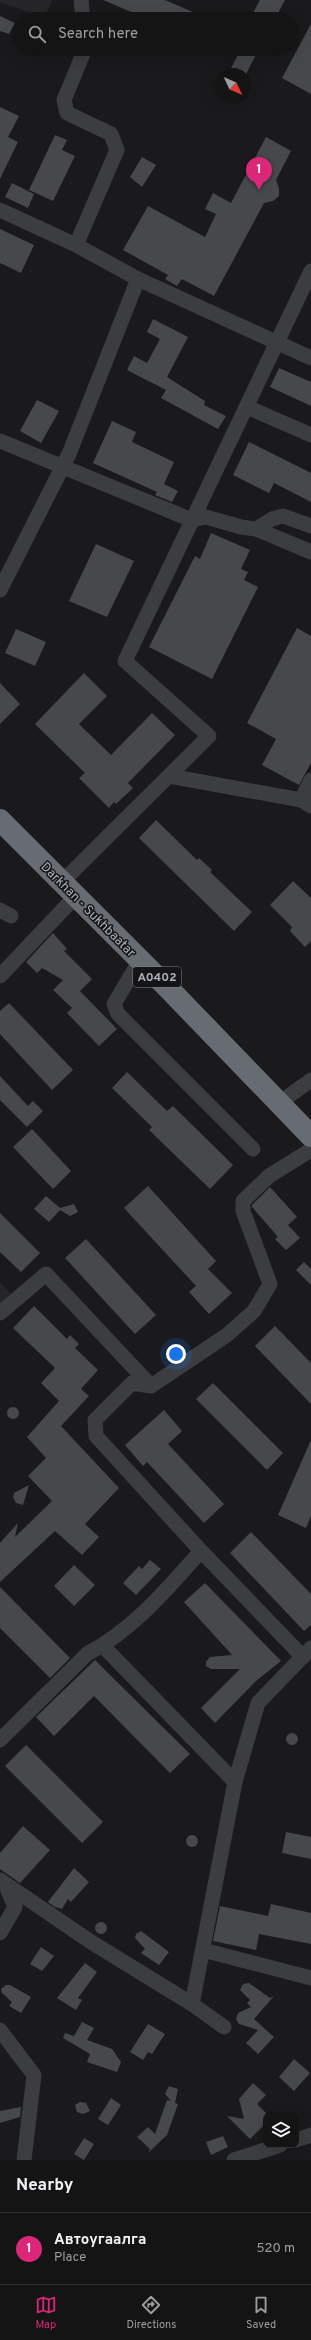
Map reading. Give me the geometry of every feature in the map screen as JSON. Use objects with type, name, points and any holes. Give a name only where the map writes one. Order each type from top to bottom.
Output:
[{"type":"highway","name":"Darkhan - Sukhbaatar","points":[[0,820],[68,890],[140,960],[311,1136]]},
{"type":"street","points":[[81,0],[82,12]]},
{"type":"street","points":[[76,245],[117,150],[111,134],[67,113],[64,100],[82,56]]},
{"type":"street","points":[[0,210],[76,245],[138,279],[311,358]]},
{"type":"street","points":[[0,976],[68,890],[169,776],[209,736],[125,661],[311,271]]},
{"type":"street","points":[[0,590],[69,454],[138,279]]},
{"type":"street","points":[[247,407],[311,435]]},
{"type":"street","points":[[0,441],[62,468],[192,520],[206,517],[242,527],[256,529],[311,552]]},
{"type":"street","points":[[256,529],[272,518],[283,516],[311,526]]},
{"type":"street","points":[[169,776],[306,803],[311,780]]},
{"type":"street","points":[[140,960],[114,1004],[118,1014],[253,1149]]},
{"type":"street","points":[[279,1103],[311,1080]]},
{"type":"street","points":[[192,2004],[235,1782],[258,1703],[307,1653],[201,1551],[96,1436],[95,1420],[132,1383],[151,1386],[227,1335],[254,1311],[270,1284],[243,1211],[243,1201],[269,1176],[311,1150]]},
{"type":"street","points":[[0,1314],[46,1274],[151,1386]]},
{"type":"street","points":[[0,1740],[87,1654],[103,1646],[156,1601],[201,1551]]},
{"type":"street","points":[[103,1646],[235,1782]]},
{"type":"street","points":[[0,1933],[15,1907],[3,1883]]},
{"type":"street","points":[[3,1883],[192,2004],[224,2027]]},
{"type":"street","points":[[203,1950],[311,1978]]},
{"type":"street","points":[[0,2030],[34,2075],[24,2160]]},
{"type":"street","points":[[299,2139],[311,2135]]},
{"type":"street","points":[[239,2159],[271,2148]]},
{"type":"shaded area","points":[[0,0],[52,0],[47,12],[28,12],[0,2]]},
{"type":"shaded area","points":[[0,1283],[11,1294],[0,1304]]},
{"type":"building","points":[[103,0],[165,0],[193,12],[131,12]]},
{"type":"building","points":[[260,0],[285,0],[279,12],[254,12]]},
{"type":"building","points":[[0,16],[12,22],[12,28],[9,34],[0,31]]},
{"type":"building","points":[[311,24],[311,94],[282,78],[294,56],[299,56],[299,46]]},
{"type":"building","points":[[237,56],[255,56],[249,68],[231,68]]},
{"type":"building","points":[[0,107],[19,116],[8,137],[18,142],[0,179]]},
{"type":"building","points":[[55,135],[67,140],[62,150],[75,156],[53,201],[29,190]]},
{"type":"building","points":[[266,137],[291,151],[276,180],[279,188],[279,196],[273,201],[264,203],[214,296],[182,279],[177,286],[165,279],[168,275],[123,250],[148,206],[205,237],[216,214],[205,209],[213,193],[231,203]]},
{"type":"building","points":[[142,157],[156,165],[142,187],[130,177]]},
{"type":"building","points":[[12,183],[34,194],[28,208],[5,197]]},
{"type":"building","points":[[0,229],[34,245],[21,273],[0,263]]},
{"type":"building","points":[[153,319],[188,337],[167,377],[205,401],[204,405],[226,416],[218,429],[161,398],[166,390],[127,370],[134,356],[147,363],[160,339],[147,332]]},
{"type":"building","points":[[279,368],[311,382],[311,406],[270,387]]},
{"type":"building","points":[[37,400],[59,411],[41,443],[20,431]]},
{"type":"building","points":[[112,421],[136,432],[132,442],[174,462],[164,484],[178,491],[172,502],[155,495],[157,492],[93,463]]},
{"type":"building","points":[[249,442],[311,473],[311,502],[274,483],[269,493],[233,475]]},
{"type":"building","points":[[211,533],[250,550],[241,569],[248,572],[244,580],[258,587],[212,679],[149,647],[195,556],[200,559]]},
{"type":"building","points":[[96,544],[134,561],[107,617],[69,601]]},
{"type":"building","points":[[297,628],[311,636],[311,763],[299,785],[262,765],[276,739],[247,723]]},
{"type":"building","points":[[16,629],[46,642],[35,666],[5,653]]},
{"type":"building","points":[[84,673],[107,696],[79,724],[111,755],[152,713],[175,735],[128,783],[133,788],[116,804],[114,802],[109,808],[79,778],[85,773],[35,724]]},
{"type":"building","points":[[0,683],[20,704],[0,724]]},
{"type":"building","points":[[156,820],[197,860],[199,858],[212,870],[210,872],[252,912],[234,931],[139,838]]},
{"type":"building","points":[[293,881],[311,898],[311,941],[305,947],[290,931],[292,927],[270,905]]},
{"type":"building","points":[[53,933],[67,949],[64,951],[92,979],[80,991],[117,1029],[99,1046],[67,1013],[72,1008],[53,990],[63,980],[42,968],[37,973],[26,962]]},
{"type":"building","points":[[9,1003],[73,1070],[52,1090],[0,1034],[0,1011]]},
{"type":"building","points":[[127,1072],[167,1111],[173,1106],[233,1165],[210,1189],[149,1130],[152,1127],[112,1088]]},
{"type":"building","points":[[0,1076],[28,1106],[33,1101],[43,1111],[27,1127],[0,1100]]},
{"type":"building","points":[[32,1129],[71,1171],[53,1189],[13,1147]]},
{"type":"building","points":[[148,1186],[216,1261],[208,1269],[232,1293],[209,1314],[189,1292],[196,1286],[124,1208]]},
{"type":"building","points":[[270,1187],[297,1217],[288,1225],[300,1238],[286,1250],[275,1239],[278,1237],[252,1207],[252,1205]]},
{"type":"building","points":[[46,1196],[60,1208],[74,1204],[78,1212],[70,1216],[60,1210],[49,1222],[34,1209]]},
{"type":"building","points":[[0,1213],[40,1253],[21,1272],[0,1252]]},
{"type":"building","points":[[86,1239],[156,1315],[135,1334],[65,1258]]},
{"type":"building","points":[[304,1262],[311,1269],[311,1285],[296,1270]]},
{"type":"building","points":[[34,1306],[67,1339],[70,1335],[79,1344],[75,1348],[98,1370],[81,1389],[89,1396],[61,1426],[119,1488],[85,1524],[99,1537],[82,1555],[55,1531],[0,1582],[0,1543],[18,1523],[15,1537],[52,1501],[28,1476],[46,1458],[27,1437],[59,1401],[41,1383],[55,1368],[13,1328]]},
{"type":"building","points":[[275,1326],[311,1363],[311,1404],[255,1346]]},
{"type":"building","points":[[213,1383],[283,1453],[267,1470],[196,1399]]},
{"type":"building","points":[[11,1407],[15,1407],[19,1413],[15,1419],[11,1419],[7,1415],[7,1411]]},
{"type":"building","points":[[164,1410],[182,1431],[168,1444],[224,1504],[204,1523],[147,1462],[143,1466],[125,1445]]},
{"type":"building","points":[[311,1440],[311,1516],[306,1528],[278,1515]]},
{"type":"building","points":[[29,1485],[23,1505],[16,1503],[13,1497],[14,1493]]},
{"type":"building","points":[[251,1532],[311,1594],[311,1625],[304,1631],[230,1553]]},
{"type":"building","points":[[150,1560],[161,1569],[136,1595],[123,1583],[139,1566],[142,1569]]},
{"type":"building","points":[[74,1565],[95,1585],[74,1606],[54,1586]]},
{"type":"building","points":[[205,1583],[281,1661],[256,1681],[215,1723],[201,1708],[240,1669],[211,1669],[206,1666],[206,1662],[210,1657],[232,1655],[184,1602]]},
{"type":"building","points":[[0,1587],[70,1658],[50,1678],[0,1628]]},
{"type":"building","points":[[95,1660],[190,1754],[170,1773],[94,1696],[54,1736],[36,1717]]},
{"type":"building","points":[[290,1733],[294,1733],[298,1739],[294,1745],[290,1745],[286,1741],[286,1737]]},
{"type":"building","points":[[26,1745],[103,1822],[82,1843],[5,1766]]},
{"type":"building","points":[[23,1826],[50,1850],[20,1883],[0,1869],[0,1853]]},
{"type":"building","points":[[286,1832],[311,1837],[311,1859],[282,1853]]},
{"type":"building","points":[[190,1835],[194,1835],[198,1841],[194,1847],[190,1847],[186,1843],[186,1839]]},
{"type":"building","points":[[74,1868],[89,1882],[71,1902],[68,1899],[62,1909],[55,1907],[48,1902]]},
{"type":"building","points":[[271,1904],[311,1913],[311,1944],[259,1934],[256,1950],[213,1941],[220,1906],[268,1916]]},
{"type":"building","points":[[99,1922],[103,1922],[107,1928],[103,1934],[99,1934],[95,1930],[95,1926]]},
{"type":"building","points":[[141,1931],[169,1952],[159,1965],[141,1953],[145,1949],[135,1938],[136,1934]]},
{"type":"building","points":[[41,1947],[54,1956],[42,1971],[30,1964]]},
{"type":"building","points":[[85,1963],[97,1972],[78,1998],[82,2000],[76,2010],[57,1998]]},
{"type":"building","points":[[249,1983],[270,1998],[274,1996],[254,2019],[274,2037],[258,2054],[246,2043],[258,2030],[239,2024],[236,2019],[238,2013],[251,2007],[247,2003],[250,2000],[240,1990],[243,1984]]},
{"type":"building","points":[[6,1985],[10,1985],[31,1997],[21,2013],[9,2006],[12,2002],[2,1993],[1,1989]]},
{"type":"building","points":[[82,2022],[94,2028],[87,2040],[112,2049],[121,2062],[117,2072],[87,2062],[90,2054],[63,2038],[65,2033],[74,2036]]},
{"type":"building","points":[[148,2024],[165,2034],[152,2054],[148,2052],[143,2060],[130,2052]]},
{"type":"building","points":[[294,2059],[310,2073],[294,2091],[279,2077]]},
{"type":"building","points":[[253,2083],[266,2095],[257,2104],[265,2112],[263,2112],[263,2126],[250,2139],[227,2116],[244,2119],[239,2099]]},
{"type":"building","points":[[169,2086],[178,2089],[175,2103],[178,2104],[167,2135],[148,2153],[150,2149],[137,2137],[148,2127],[155,2134],[167,2100],[171,2101],[165,2094]]},
{"type":"building","points":[[111,2098],[121,2105],[108,2125],[98,2119]]},
{"type":"building","points":[[80,2102],[86,2103],[90,2111],[83,2114],[77,2112],[75,2105]]},
{"type":"building","points":[[21,2107],[20,2117],[0,2123],[0,2111]]},
{"type":"building","points":[[223,2136],[228,2147],[211,2155],[206,2142]]},
{"type":"building","points":[[84,2138],[94,2144],[84,2160],[74,2154]]},
{"type":"place","name":"Автоугаалга","points":[[259,190]]}]
